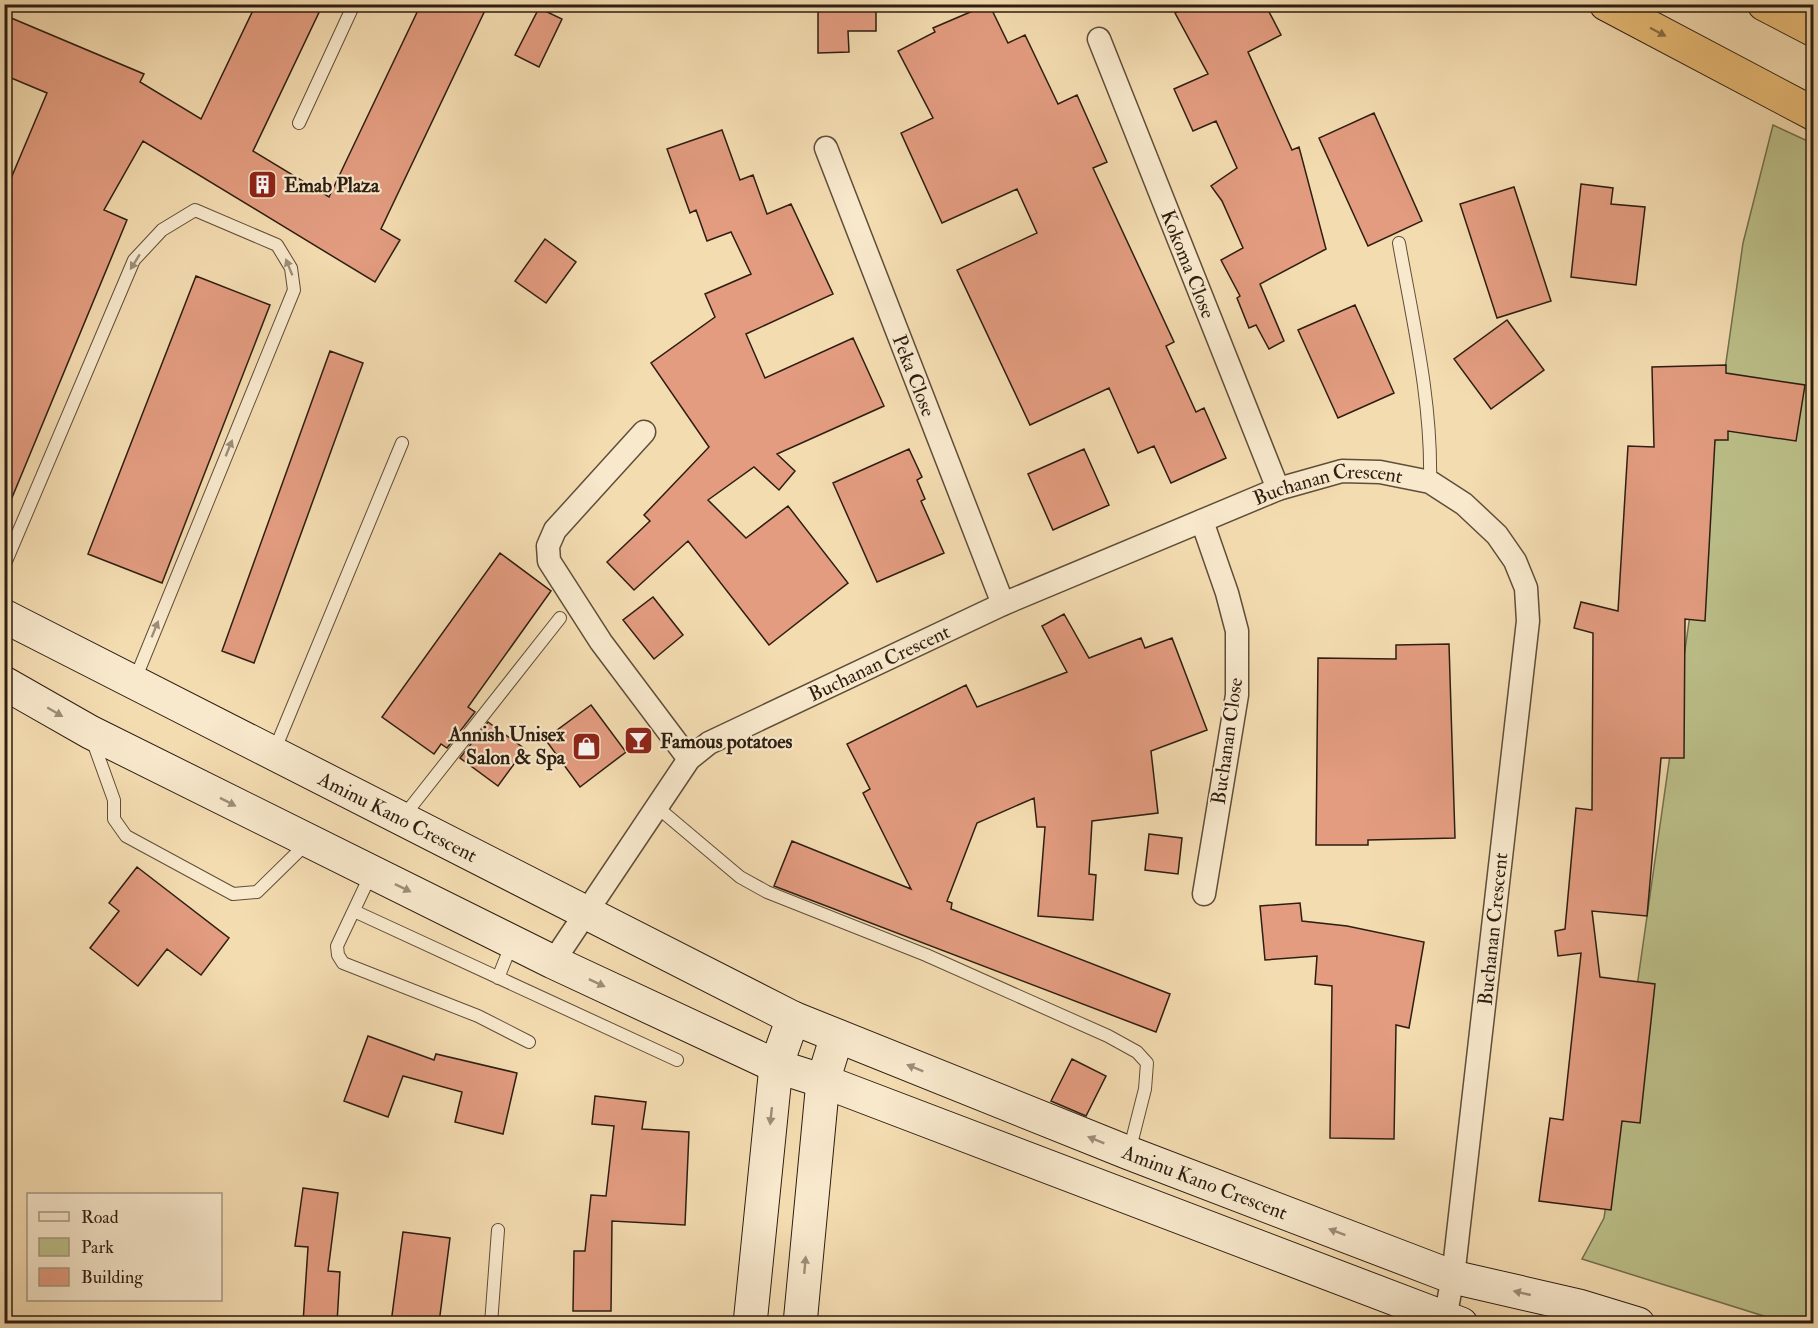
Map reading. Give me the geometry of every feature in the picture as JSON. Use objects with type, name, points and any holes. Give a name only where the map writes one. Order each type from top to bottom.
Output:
[{"type":"highway","points":[[1606,4],[1814,114]]},
{"type":"highway","points":[[1764,4],[1814,30]]},
{"type":"main road","name":"Aminu Kano Crescent","points":[[4,616],[583,914],[793,1018],[1129,1153],[1453,1277],[1579,1306],[1638,1323]]},
{"type":"main road","points":[[4,683],[90,732],[309,842],[553,962],[776,1066],[823,1081],[1453,1321]]},
{"type":"main road","points":[[750,1323],[776,1066],[793,1018]]},
{"type":"main road","points":[[800,1323],[823,1081],[837,1036]]},
{"type":"street","name":"Kokoma Close","points":[[1099,39],[1278,489]]},
{"type":"street","name":"Peka Close","points":[[826,148],[1003,604]]},
{"type":"street","points":[[644,432],[555,530],[548,546],[549,561],[601,642],[690,759]]},
{"type":"street","name":"Buchanan Crescent","points":[[553,962],[583,914],[690,759],[709,743],[1003,604],[1278,489],[1342,471],[1380,472],[1430,482],[1464,504],[1497,535],[1515,561],[1526,588],[1527,621],[1453,1277],[1453,1321]]},
{"type":"street","name":"Buchanan Close","points":[[1202,521],[1227,593],[1237,632],[1237,695],[1204,894]]},
{"type":"lane","points":[[299,123],[354,4]]},
{"type":"lane","points":[[4,566],[134,260],[162,230],[195,210],[277,245],[291,268],[294,290],[133,683]]},
{"type":"lane","points":[[1399,243],[1431,435],[1430,482]]},
{"type":"lane","points":[[273,755],[402,443]]},
{"type":"lane","points":[[401,820],[560,618]]},
{"type":"lane","points":[[90,732],[114,800],[114,819],[126,836],[233,894],[257,892],[309,842]]},
{"type":"lane","points":[[657,807],[740,877],[766,892],[926,955],[1108,1036],[1137,1052],[1147,1063],[1145,1089],[1129,1153]]},
{"type":"lane","points":[[372,873],[337,946],[338,955],[343,963],[478,1016],[529,1042]]},
{"type":"lane","points":[[354,911],[677,1060]]},
{"type":"lane","points":[[498,978],[513,942]]},
{"type":"lane","points":[[491,1323],[498,1230]]},
{"type":"green space","points":[[1773,125],[1814,144],[1813,1323],[1786,1323],[1582,1259],[1604,1218],[1743,243]]},
{"type":"building","points":[[256,4],[323,4],[253,151],[329,197],[421,4],[488,4],[381,229],[400,240],[375,282],[143,141],[104,210],[127,220],[4,517],[4,195],[47,93],[4,75],[4,15],[144,74],[140,82],[201,119]]},
{"type":"building","points":[[818,4],[876,4],[876,31],[848,31],[849,52],[818,53]]},
{"type":"building","points":[[989,4],[1008,43],[1025,35],[1058,104],[1077,95],[1107,162],[1093,168],[1174,342],[1166,346],[1196,412],[1204,408],[1226,458],[1171,483],[1154,446],[1138,453],[1109,388],[1030,425],[957,270],[1037,233],[1017,189],[942,223],[901,133],[933,118],[898,51],[935,32],[933,28]]},
{"type":"building","points":[[1191,4],[1265,4],[1281,35],[1248,52],[1292,150],[1299,147],[1326,249],[1260,284],[1284,341],[1269,349],[1256,325],[1249,328],[1237,298],[1240,296],[1221,260],[1243,248],[1222,201],[1211,186],[1237,168],[1216,121],[1193,131],[1174,89],[1208,74],[1175,13]]},
{"type":"building","points":[[539,8],[562,19],[539,67],[515,55]]},
{"type":"building","points":[[1374,113],[1422,221],[1368,246],[1319,138]]},
{"type":"building","points":[[722,130],[740,180],[753,175],[767,214],[791,204],[833,294],[746,334],[765,378],[853,338],[884,406],[777,454],[795,471],[779,490],[754,467],[708,500],[746,538],[788,506],[848,583],[769,645],[688,541],[634,590],[607,562],[650,521],[644,515],[709,447],[651,363],[715,317],[705,294],[751,274],[731,232],[707,241],[696,210],[690,213],[667,149]]},
{"type":"building","points":[[1581,184],[1613,188],[1611,204],[1645,207],[1636,285],[1571,277]]},
{"type":"building","points":[[1514,187],[1551,301],[1497,318],[1460,204]]},
{"type":"building","points":[[545,239],[576,262],[546,303],[515,281]]},
{"type":"building","points":[[196,276],[270,305],[162,583],[88,554]]},
{"type":"building","points":[[1355,305],[1394,393],[1338,418],[1298,330]]},
{"type":"building","points":[[1507,320],[1544,370],[1491,409],[1454,359]]},
{"type":"building","points":[[330,351],[363,363],[254,663],[222,651]]},
{"type":"building","points":[[1726,365],[1726,373],[1805,385],[1796,441],[1728,431],[1728,440],[1715,440],[1705,621],[1685,619],[1684,758],[1661,758],[1647,916],[1592,911],[1600,977],[1655,984],[1640,1123],[1622,1121],[1611,1210],[1539,1201],[1550,1118],[1563,1120],[1581,953],[1558,956],[1555,931],[1565,929],[1576,808],[1592,810],[1593,633],[1574,628],[1581,602],[1618,611],[1628,446],[1654,447],[1652,367]]},
{"type":"building","points":[[909,449],[922,477],[917,480],[925,499],[921,501],[944,553],[877,582],[833,483]]},
{"type":"building","points":[[1084,449],[1109,505],[1053,530],[1028,474]]},
{"type":"building","points":[[500,553],[551,591],[468,707],[475,712],[447,748],[441,744],[434,754],[382,717]]},
{"type":"building","points":[[653,597],[683,635],[654,659],[623,620]]},
{"type":"building","points":[[1064,614],[1089,658],[1141,638],[1145,648],[1172,638],[1207,730],[1151,751],[1158,813],[1092,821],[1089,874],[1096,875],[1093,920],[1038,916],[1045,827],[1037,827],[1034,798],[977,823],[947,901],[952,903],[951,909],[1170,994],[1156,1032],[774,886],[792,841],[911,889],[863,793],[870,789],[847,744],[966,685],[977,707],[1067,672],[1042,626]]},
{"type":"building","points":[[1449,644],[1455,838],[1368,840],[1368,845],[1316,845],[1318,658],[1396,659],[1396,645]]},
{"type":"building","name":"Annish Unisex Salon & Spa","points":[[591,705],[626,752],[580,787],[545,739]]},
{"type":"building","points":[[488,722],[525,749],[498,786],[460,758]]},
{"type":"building","points":[[1149,834],[1182,838],[1178,874],[1145,870]]},
{"type":"building","points":[[137,867],[229,938],[201,975],[167,949],[138,986],[90,948],[119,911],[109,903]]},
{"type":"building","points":[[1300,903],[1302,921],[1347,926],[1424,942],[1409,1028],[1396,1025],[1394,1139],[1330,1138],[1332,986],[1315,984],[1317,956],[1265,960],[1260,906]]},
{"type":"building","points":[[368,1036],[434,1060],[436,1054],[517,1073],[503,1134],[455,1122],[462,1092],[403,1076],[388,1117],[344,1101]]},
{"type":"building","points":[[1072,1059],[1106,1076],[1086,1116],[1051,1101]]},
{"type":"building","points":[[595,1096],[646,1102],[642,1129],[689,1132],[685,1225],[612,1221],[611,1311],[573,1311],[574,1251],[585,1251],[591,1195],[606,1196],[614,1126],[592,1124]]},
{"type":"building","points":[[303,1188],[338,1193],[328,1271],[340,1272],[337,1323],[303,1323],[308,1247],[295,1246]]},
{"type":"building","points":[[403,1232],[450,1238],[439,1323],[391,1323]]},
{"type":"place","name":"Emab Plaza","points":[[263,185]]},
{"type":"place","name":"Famous potatoes","points":[[639,741]]},
{"type":"place","name":"Annish Unisex Salon & Spa","points":[[586,746]]}]
